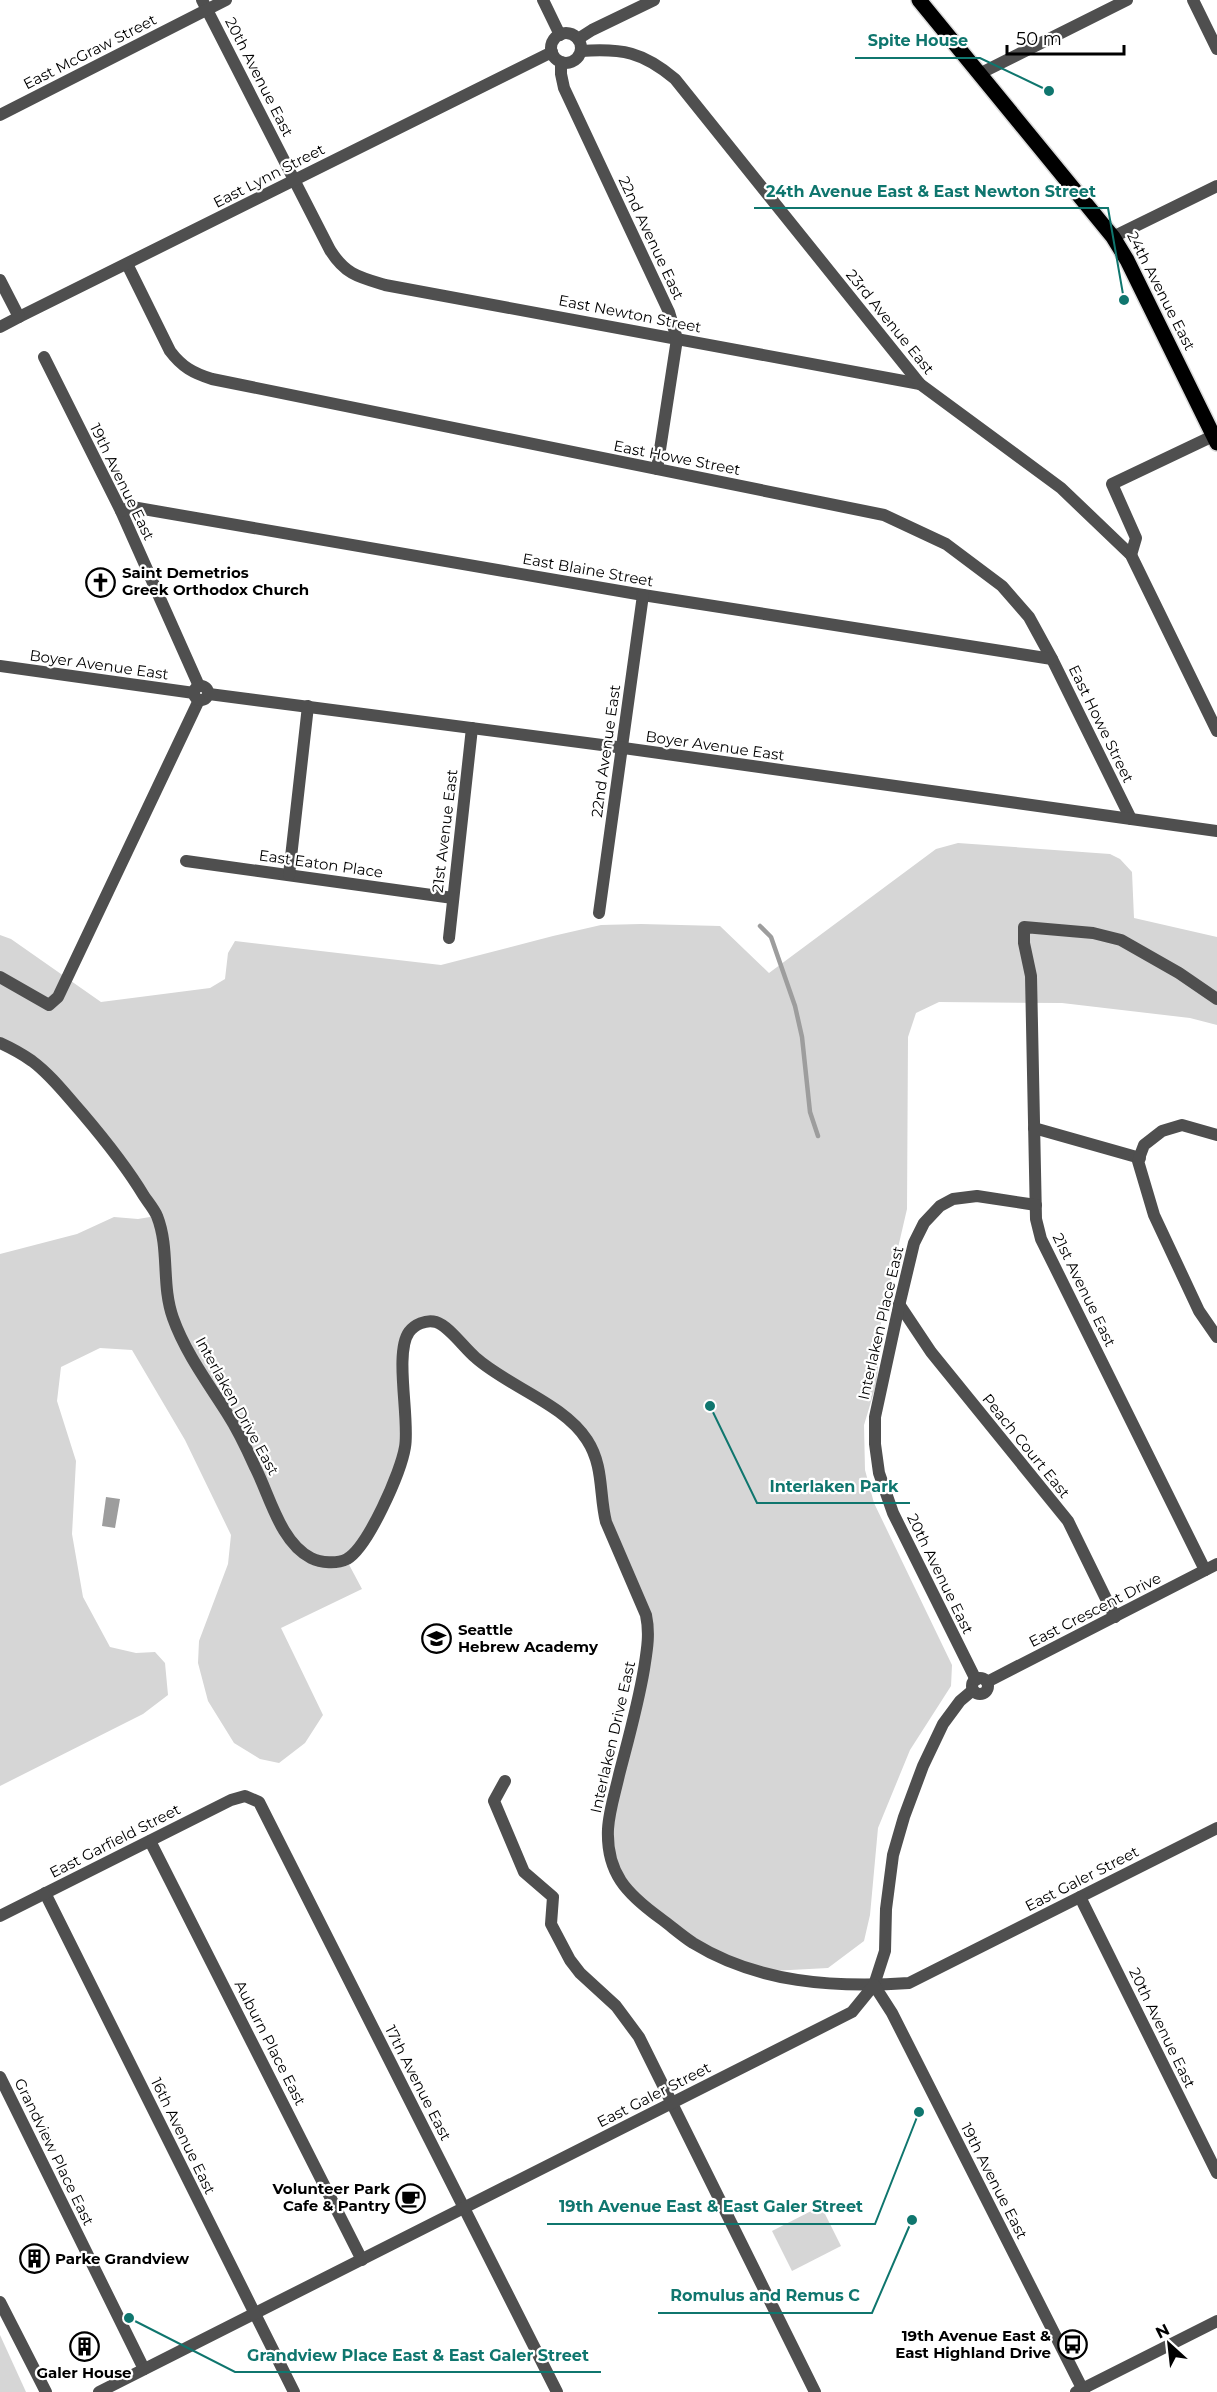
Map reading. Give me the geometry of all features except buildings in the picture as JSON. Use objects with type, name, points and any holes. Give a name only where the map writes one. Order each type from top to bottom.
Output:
[{"type":"main road","name":"24th Avenue East","points":[[919,0],[1113,237],[1127,260],[1215,439]]},
{"type":"street","name":"East McGraw Street","points":[[0,115],[205,5],[226,0]]},
{"type":"street","points":[[543,0],[560,34]]},
{"type":"street","points":[[579,45],[568,33],[560,34],[552,42],[552,52],[561,62],[575,60],[579,45],[592,30],[654,0]]},
{"type":"street","points":[[979,74],[1127,0]]},
{"type":"street","points":[[1194,0],[1217,49]]},
{"type":"street","name":"20th Avenue East","points":[[205,5],[339,264]]},
{"type":"street","name":"23rd Avenue East","points":[[579,45],[620,50],[641,56],[658,65],[675,79],[920,384],[1061,488],[1131,555],[1217,731]]},
{"type":"street","name":"East Lynn Street","points":[[0,327],[552,52]]},
{"type":"street","name":"22nd Avenue East","points":[[561,62],[564,88],[669,312],[677,339],[657,469]]},
{"type":"street","points":[[1113,237],[1217,186]]},
{"type":"street","name":"East Howe Street","points":[[127,264],[170,351],[179,363],[193,373],[235,384],[884,515],[946,544],[1002,586],[1029,617],[1131,819]]},
{"type":"street","name":"East Newton Street","points":[[339,264],[354,276],[385,285],[920,384]]},
{"type":"street","points":[[0,280],[19,318]]},
{"type":"street","name":"19th Avenue East","points":[[44,357],[121,511],[200,693]]},
{"type":"street","points":[[1131,555],[1136,538],[1112,484],[1215,439]]},
{"type":"street","name":"East Blaine Street","points":[[121,511],[132,507],[644,595],[1052,659]]},
{"type":"street","name":"22nd Avenue East","points":[[599,912],[644,595]]},
{"type":"street","name":"Boyer Avenue East","points":[[0,666],[621,748],[1217,831]]},
{"type":"street","points":[[0,977],[50,1005],[58,997],[200,693]]},
{"type":"street","points":[[289,875],[308,706]]},
{"type":"street","name":"21st Avenue East","points":[[449,938],[472,728]]},
{"type":"street","name":"East Eaton Place","points":[[186,861],[453,898]]},
{"type":"street","name":"21st Avenue East","points":[[1211,1567],[1041,1239],[1036,1219],[1031,976],[1024,943],[1024,927],[1092,933],[1121,940],[1179,973],[1217,999]]},
{"type":"street","name":"Interlaken Drive East","points":[[0,1043],[33,1062],[56,1083],[124,1163],[157,1216],[164,1250],[167,1296],[173,1319],[190,1353],[250,1455],[275,1512],[300,1551],[314,1560],[331,1563],[346,1559],[361,1546],[370,1531],[405,1446],[403,1360],[409,1332],[417,1325],[426,1321],[437,1322],[502,1379],[559,1412],[573,1424],[587,1440],[597,1459],[602,1481],[606,1522],[649,1628],[640,1696],[610,1811],[608,1829],[613,1866],[621,1883],[635,1900],[692,1942],[744,1967],[791,1980],[874,1985]]},
{"type":"street","points":[[1217,1135],[1182,1125],[1162,1131],[1144,1144],[1140,1158],[1142,1177],[1154,1215],[1199,1311],[1217,1337]]},
{"type":"street","points":[[1034,1128],[1140,1158]]},
{"type":"street","name":"Interlaken Place East","points":[[875,1444],[875,1417],[899,1304],[914,1243],[924,1223],[940,1206],[953,1199],[977,1196],[1036,1205]]},
{"type":"street","name":"Peach Court East","points":[[899,1304],[931,1352],[1068,1521],[1115,1617]]},
{"type":"street","name":"20th Avenue East","points":[[875,1444],[879,1473],[893,1513],[978,1684]]},
{"type":"street","name":"East Crescent Drive","points":[[874,1985],[885,1951],[886,1909],[893,1855],[904,1817],[923,1766],[943,1724],[960,1701],[978,1684],[1211,1567]]},
{"type":"street","points":[[505,1781],[494,1801],[524,1872],[554,1897],[551,1924],[580,1973],[628,2020],[673,2102],[815,2392]]},
{"type":"street","name":"East Garfield Street","points":[[0,1916],[231,1800],[245,1796]]},
{"type":"street","name":"17th Avenue East","points":[[245,1796],[259,1802],[263,1808],[557,2392]]},
{"type":"street","name":"East Galer Street","points":[[99,2392],[852,2012],[874,1985],[909,1983],[1217,1828]]},
{"type":"street","name":"Auburn Place East","points":[[150,1840],[362,2259]]},
{"type":"street","name":"16th Avenue East","points":[[45,1893],[294,2392]]},
{"type":"street","name":"20th Avenue East","points":[[1080,1897],[1217,2173]]},
{"type":"street","name":"19th Avenue East","points":[[874,1985],[892,2013],[1081,2391]]},
{"type":"street","name":"Grandview Place East","points":[[0,2077],[144,2369]]},
{"type":"street","points":[[0,2302],[46,2392]]},
{"type":"street","points":[[1081,2391],[1217,2321]]},
{"type":"shaded area","points":[[958,843],[1110,854],[1120,859],[1132,872],[1134,918],[1217,937],[1217,1025],[1190,1018],[1062,1003],[939,1002],[916,1013],[908,1037],[907,1209],[881,1321],[877,1382],[864,1425],[865,1470],[874,1503],[952,1665],[951,1686],[910,1750],[878,1828],[870,1915],[864,1941],[828,1968],[754,1972],[722,1958],[635,1900],[609,1848],[649,1628],[621,1562],[587,1440],[542,1401],[437,1322],[409,1332],[406,1430],[385,1499],[346,1559],[362,1589],[281,1628],[323,1715],[305,1743],[279,1763],[260,1759],[234,1743],[208,1701],[198,1663],[199,1641],[228,1564],[231,1535],[185,1440],[132,1350],[100,1348],[61,1367],[57,1401],[76,1461],[72,1534],[83,1597],[110,1647],[136,1653],[155,1652],[165,1663],[168,1695],[143,1714],[0,1786],[0,1254],[77,1234],[114,1217],[138,1219],[156,1216],[56,1083],[0,1043],[0,935],[11,939],[101,1002],[210,988],[225,979],[228,953],[235,941],[441,965],[601,925],[720,926],[769,973],[936,849]]},
{"type":"shaded area","points":[[106,1497],[120,1499],[115,1528],[102,1526]]},
{"type":"shaded area","points":[[821,2206],[841,2246],[792,2271],[772,2231]]},
{"type":"shaded area","points":[[0,2335],[26,2392],[0,2392]]},
{"type":"waterway","points":[[760,926],[771,937],[795,1006],[802,1037],[810,1112],[818,1136]]},
{"type":"place","name":"Spite House","points":[[1049,91]]},
{"type":"place","name":"24th Avenue East & East Newton Street","points":[[1124,300]]},
{"type":"place","name":"Saint Demetrios Greek Orthodox Church","points":[[101,582]]},
{"type":"place","name":"Interlaken Park","points":[[710,1406]]},
{"type":"place","name":"Seattle Hebrew Academy","points":[[437,1639]]},
{"type":"place","name":"19th Avenue East & East Galer Street","points":[[919,2112]]},
{"type":"place","name":"Volunteer Park Cafe & Pantry","points":[[411,2198]]},
{"type":"place","name":"Romulus and Remus C","points":[[912,2220]]},
{"type":"place","name":"Parke Grandview","points":[[34,2259]]},
{"type":"place","name":"Grandview Place East & East Galer Street","points":[[129,2318]]},
{"type":"place","name":"19th Avenue East & East Highland Drive","points":[[1072,2345]]},
{"type":"place","name":"Galer House","points":[[84,2346]]}]
